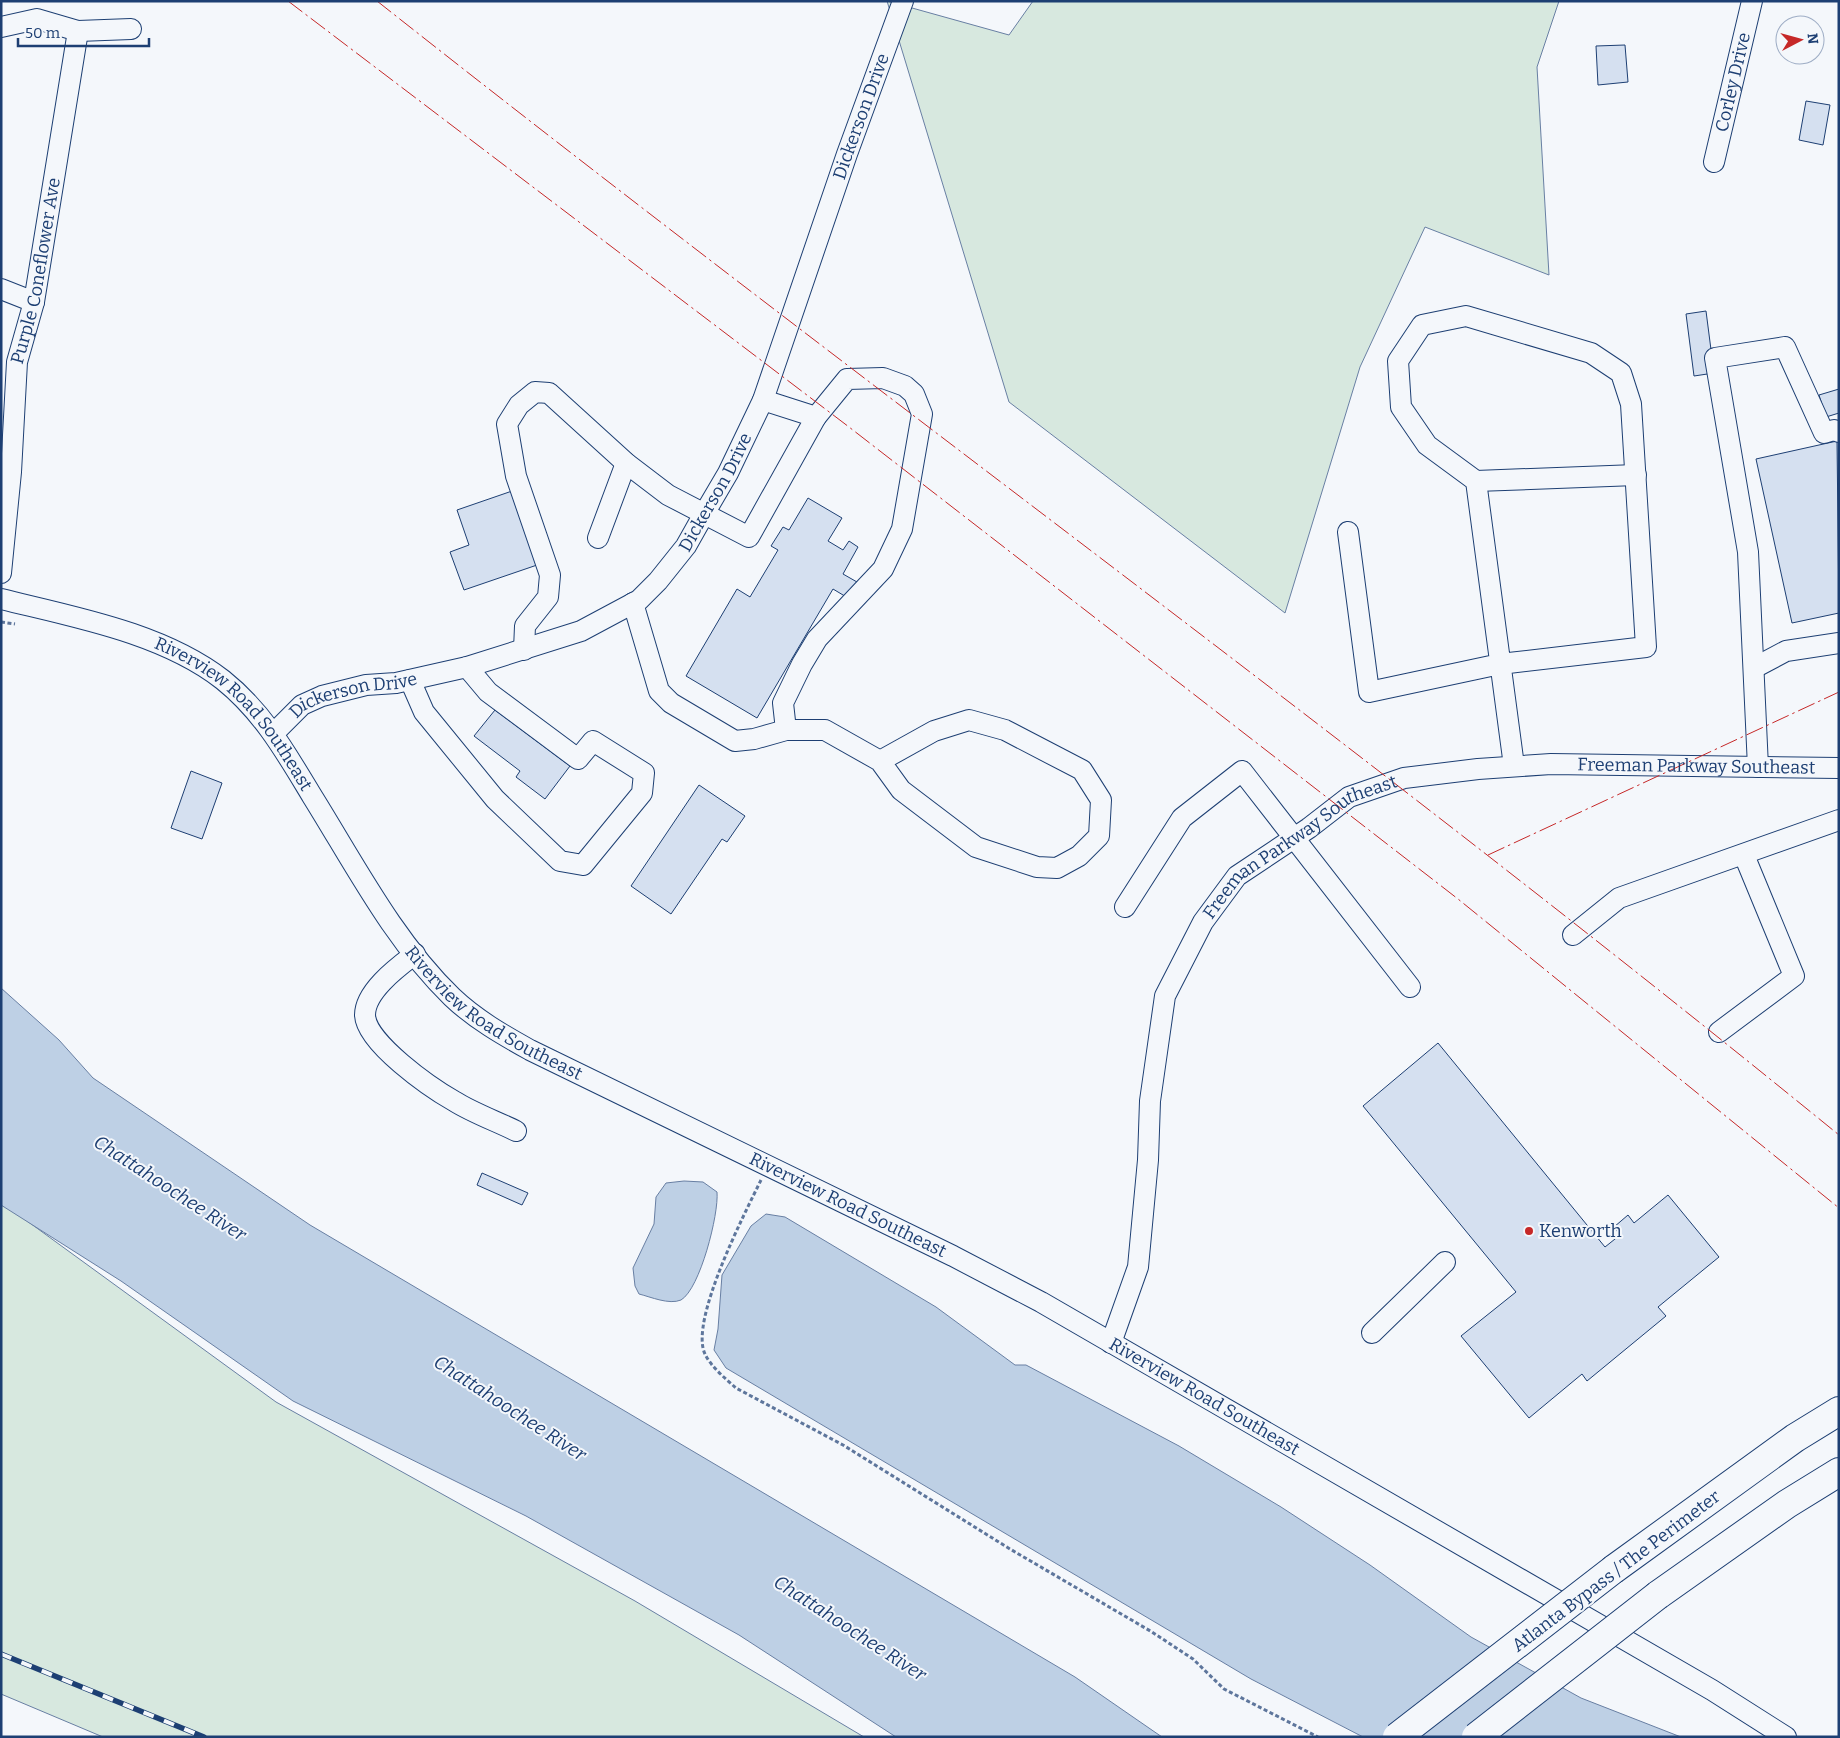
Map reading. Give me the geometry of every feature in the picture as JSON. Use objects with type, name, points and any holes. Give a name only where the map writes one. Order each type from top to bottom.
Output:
[{"type":"highway","name":"Atlanta Bypass / The Perimeter","points":[[1397,1737],[1614,1569],[1795,1438],[1839,1411]]},
{"type":"highway","points":[[1476,1737],[1658,1595],[1787,1504],[1839,1472]]},
{"type":"street","name":"Dickerson Drive","points":[[274,732],[302,705],[322,696],[366,685],[410,680],[467,667],[580,631],[633,603],[658,581],[686,546],[728,473],[763,400],[847,154],[904,1]]},
{"type":"street","name":"Corley Drive","points":[[1714,162],[1752,1]]},
{"type":"street","points":[[1,27],[38,19],[78,31],[132,29]]},
{"type":"street","name":"Purple Coneflower Ave","points":[[1,573],[6,476],[17,362],[34,302],[78,31]]},
{"type":"street","points":[[1,289],[34,302]]},
{"type":"street","points":[[1348,532],[1370,692],[1500,664],[1646,647],[1636,475],[1631,404],[1621,373],[1591,353],[1466,316],[1422,326],[1398,361],[1401,407],[1427,445],[1476,481],[1636,475]]},
{"type":"street","points":[[1758,767],[1748,552],[1714,358],[1785,347],[1824,434],[1834,430],[1839,432]]},
{"type":"street","points":[[524,650],[525,626],[548,597],[550,575],[516,476],[507,424],[519,405],[535,392],[549,393],[626,463],[668,495],[749,537],[816,416],[847,379],[883,378],[905,386],[914,394],[922,414],[902,529],[884,569],[817,639],[802,664],[783,704],[786,730]]},
{"type":"street","points":[[763,400],[816,416]]},
{"type":"street","points":[[598,538],[626,463]]},
{"type":"street","points":[[1476,481],[1514,766]]},
{"type":"street","name":"Riverview Road Southeast","points":[[1,599],[134,635],[190,659],[222,679],[249,702],[274,732],[373,894],[415,954],[454,998],[490,1027],[530,1050],[995,1278],[1712,1690],[1786,1737]]},
{"type":"street","points":[[633,603],[659,691],[671,703],[735,741],[754,739],[786,730],[825,730],[880,761],[900,790],[976,847],[1036,867],[1057,868],[1079,856],[1099,836],[1101,800],[1082,770],[1005,730],[969,720],[934,730],[880,761]]},
{"type":"street","points":[[1754,668],[1786,651],[1839,644]]},
{"type":"street","points":[[410,680],[424,712],[495,800],[560,861],[583,865],[642,793],[644,772],[593,741],[578,760],[488,692],[467,667]]},
{"type":"street","name":"Freeman Parkway Southeast","points":[[1111,1343],[1138,1267],[1148,1160],[1150,1101],[1164,996],[1202,922],[1237,876],[1295,837],[1348,797],[1404,778],[1514,766],[1615,764],[1690,768],[1839,768]]},
{"type":"street","points":[[1125,907],[1182,818],[1242,771],[1410,987]]},
{"type":"street","points":[[1573,935],[1619,898],[1839,820]]},
{"type":"street","points":[[1719,1032],[1794,976],[1744,854]]},
{"type":"street","points":[[415,954],[390,972],[372,996],[365,1014],[370,1031],[397,1060],[454,1101],[516,1131]]},
{"type":"street","points":[[1372,1333],[1444,1262]]},
{"type":"path","points":[[1,622],[16,624]]},
{"type":"path","points":[[767,1166],[722,1260],[709,1303],[702,1338],[705,1354],[722,1375],[736,1388],[843,1445],[1010,1549],[1152,1632],[1193,1659],[1224,1689],[1318,1737]]},
{"type":"shaded area","points":[[887,1],[1009,35],[1033,1],[1559,1],[1537,67],[1549,275],[1425,227],[1360,367],[1285,613],[1009,402]]},
{"type":"shaded area","points":[[1,1202],[276,1402],[635,1601],[864,1737],[103,1737],[1,1694]]},
{"type":"water","name":"Chattahoochee River","points":[[1,988],[59,1040],[93,1078],[310,1225],[1075,1677],[1162,1737],[896,1737],[739,1635],[526,1516],[293,1401],[121,1281],[1,1205]]},
{"type":"water","points":[[684,1181],[703,1182],[717,1192],[715,1217],[707,1250],[695,1282],[681,1300],[671,1302],[654,1299],[639,1294],[635,1286],[633,1268],[654,1224],[656,1197],[666,1183]]},
{"type":"water","points":[[766,1214],[785,1217],[936,1307],[1015,1365],[1026,1365],[1179,1446],[1281,1507],[1370,1565],[1471,1637],[1581,1698],[1681,1737],[1363,1737],[1251,1679],[726,1368],[714,1350],[718,1329],[722,1275],[751,1226]]},
{"type":"building","points":[[1625,45],[1628,82],[1598,85],[1596,46]]},
{"type":"building","points":[[1806,101],[1830,105],[1823,145],[1799,140]]},
{"type":"building","points":[[1706,311],[1714,373],[1694,376],[1686,314]]},
{"type":"building","points":[[1839,389],[1839,413],[1826,417],[1819,395]]},
{"type":"building","points":[[1837,441],[1839,613],[1792,623],[1756,459]]},
{"type":"building","points":[[515,490],[540,564],[464,590],[450,552],[469,545],[457,510]]},
{"type":"building","points":[[808,498],[842,518],[828,541],[843,550],[849,541],[858,547],[843,574],[857,582],[848,598],[833,589],[757,718],[686,676],[737,589],[750,597],[778,550],[771,546],[783,527],[789,530]]},
{"type":"building","points":[[495,710],[570,766],[545,799],[516,777],[520,771],[474,736]]},
{"type":"building","points":[[191,771],[222,783],[202,839],[171,828]]},
{"type":"building","points":[[699,785],[745,816],[727,842],[722,839],[671,914],[631,886]]},
{"type":"building","name":"Kenworth","points":[[1438,1043],[1605,1247],[1620,1235],[1614,1227],[1628,1215],[1634,1223],[1668,1195],[1719,1257],[1658,1307],[1666,1316],[1587,1381],[1582,1374],[1529,1418],[1461,1336],[1516,1292],[1363,1106]]},
{"type":"building","points":[[482,1173],[528,1193],[522,1205],[477,1185]]},
{"type":"railway","points":[[1,1654],[204,1737]]},
{"type":"power","points":[[288,1],[849,427],[1458,899],[1839,1208]]},
{"type":"power","points":[[377,1],[742,285],[1477,847],[1839,1135]]},
{"type":"power","points":[[1488,855],[1839,692]]},
{"type":"place","name":"Kenworth","points":[[1529,1231]]}]
